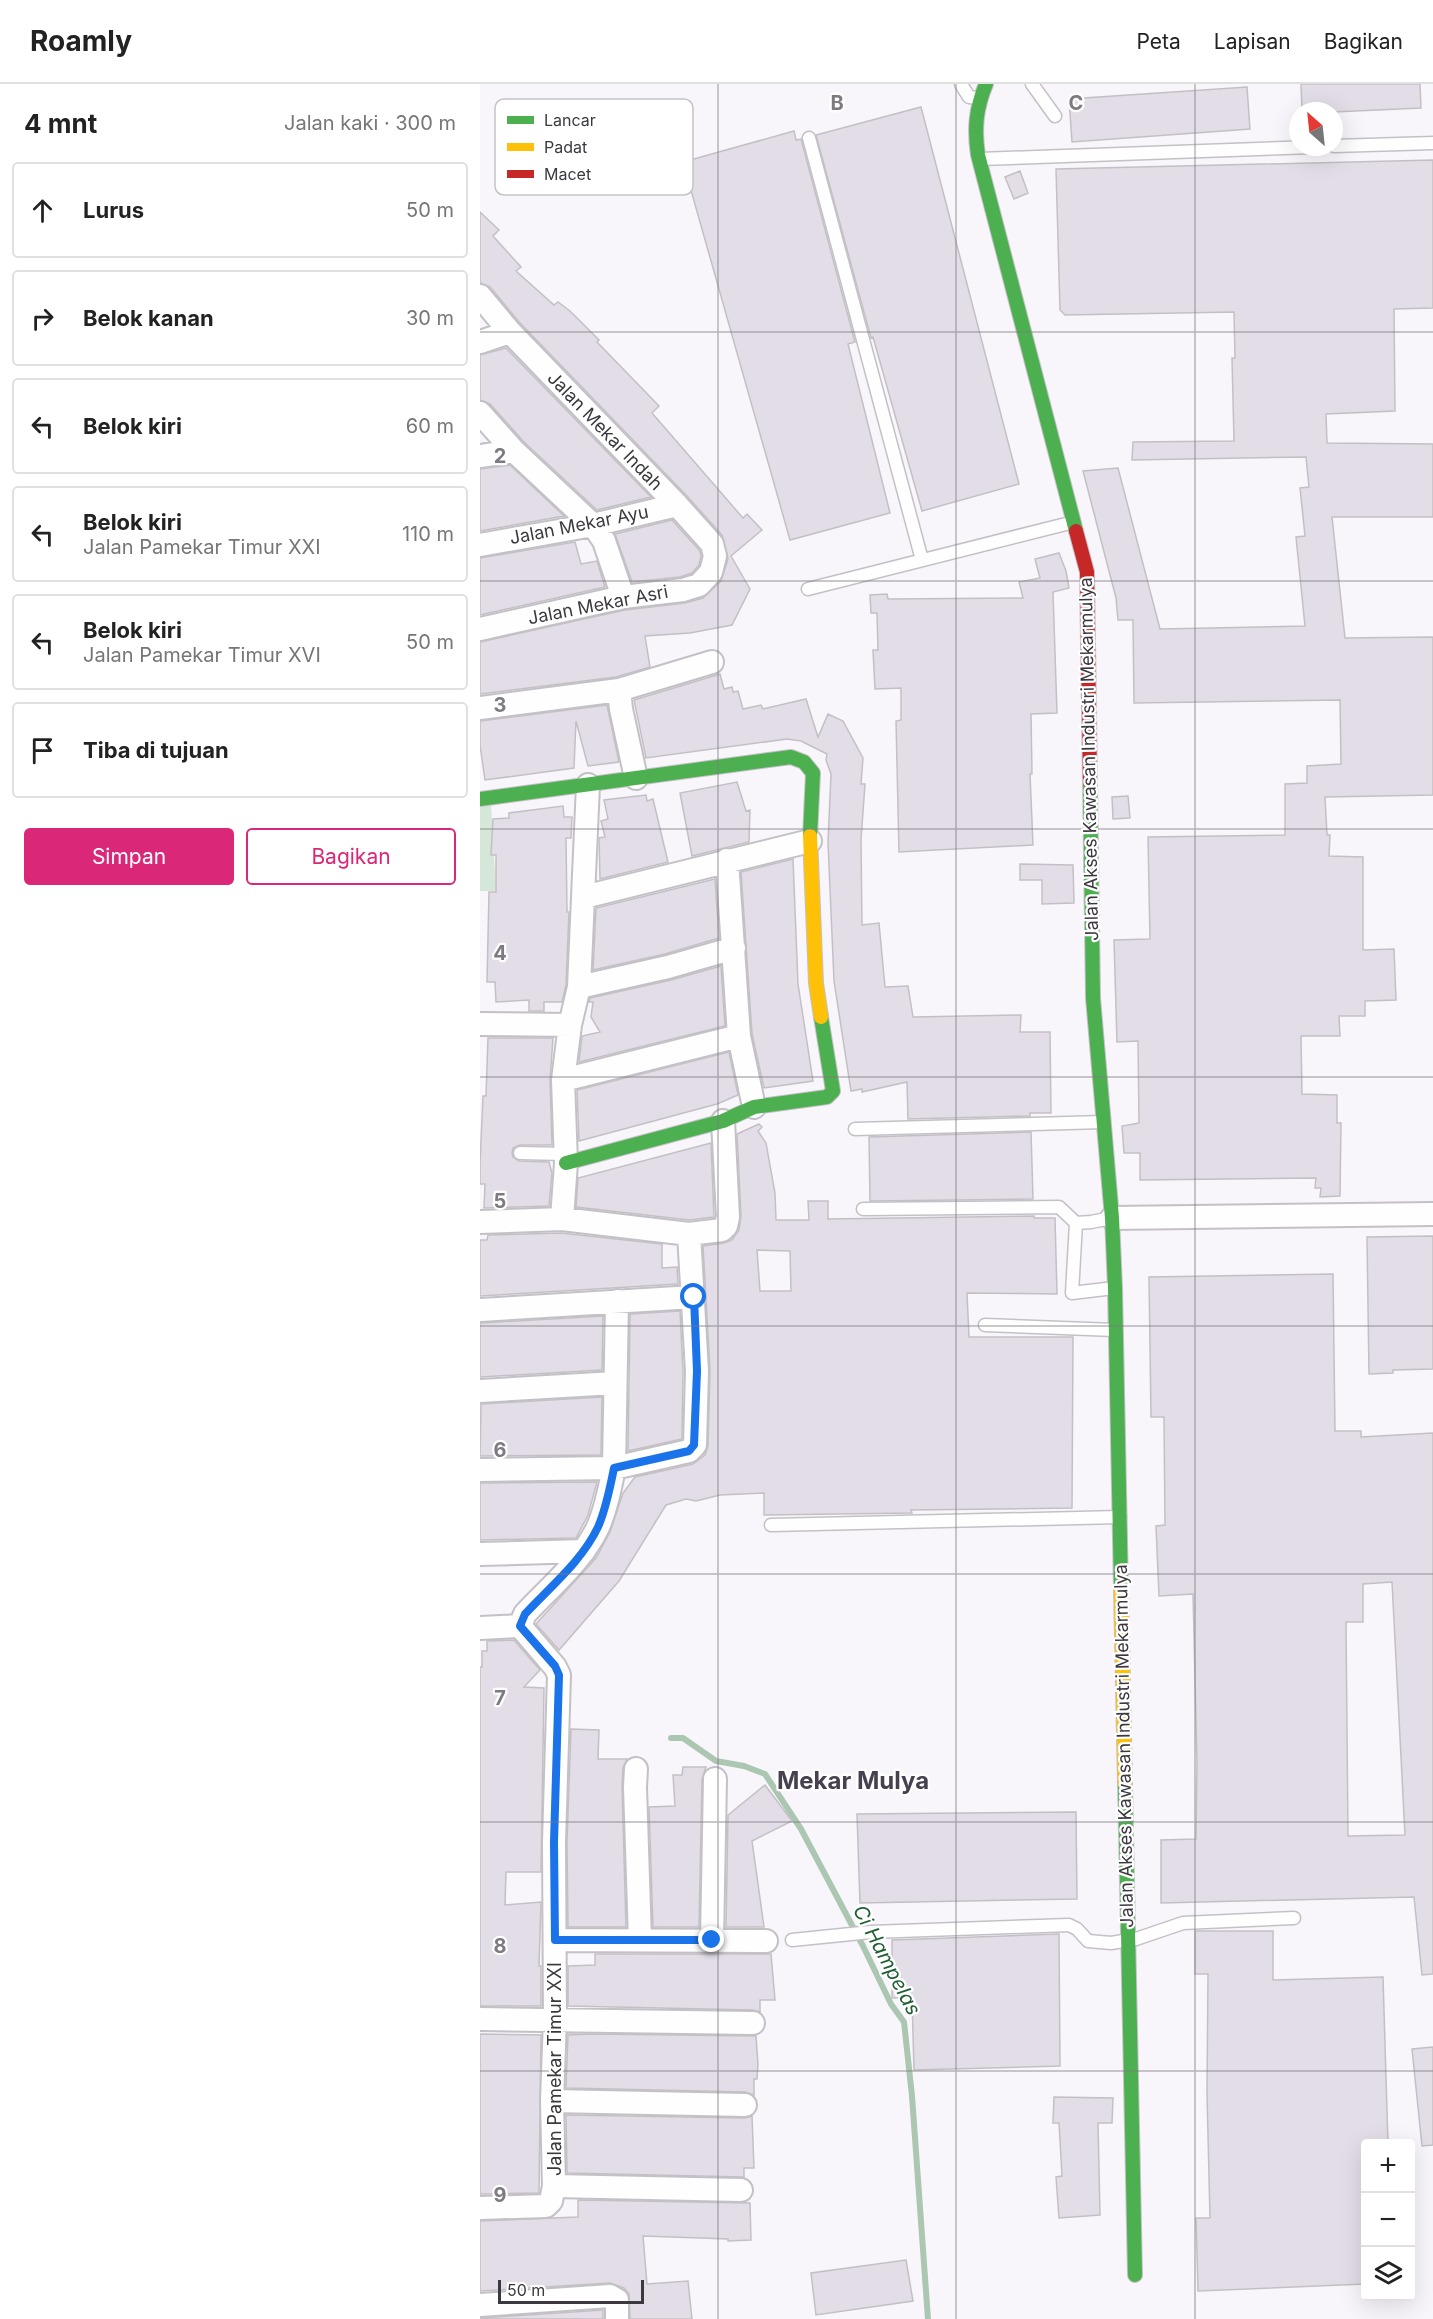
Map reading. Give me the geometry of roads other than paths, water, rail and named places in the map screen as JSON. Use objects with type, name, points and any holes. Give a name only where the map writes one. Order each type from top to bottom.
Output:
[{"type":"street","name":"Jalan Akses Kawasan Industri Mekarmulya","points":[[986,84],[978,98],[974,125],[978,159],[991,198],[1087,572],[1093,998],[1112,1218],[1115,1288],[1135,2275]]},
{"type":"street","name":"Jalan Mekar Indah","points":[[480,296],[510,332],[712,544],[715,560],[711,572]]},
{"type":"street","points":[[480,342],[510,332]]},
{"type":"street","points":[[480,413],[514,451],[592,525],[604,541],[623,597]]},
{"type":"street","points":[[480,456],[514,451]]},
{"type":"street","name":"Jalan Mekar Ayu","points":[[480,545],[592,525],[677,505]]},
{"type":"street","name":"Jalan Mekar Asri","points":[[480,629],[623,597],[683,590],[699,585],[711,572]]},
{"type":"street","points":[[480,708],[619,690],[712,662]]},
{"type":"street","points":[[619,690],[636,778]]},
{"type":"street","points":[[480,799],[791,756],[808,765],[813,773],[810,841],[816,983],[833,1091],[827,1097],[754,1107],[723,1121],[566,1159]]},
{"type":"street","points":[[562,1220],[566,1159],[563,1080],[570,1025],[579,987],[588,785]]},
{"type":"street","points":[[584,897],[810,841]]},
{"type":"street","points":[[727,860],[739,1036],[754,1107]]},
{"type":"street","points":[[579,987],[668,968],[734,948]]},
{"type":"street","points":[[480,1024],[570,1025]]},
{"type":"street","points":[[563,1080],[739,1036]]},
{"type":"street","points":[[480,1222],[562,1220],[689,1234],[713,1233],[722,1230],[726,1226],[728,1217],[723,1121]]},
{"type":"street","points":[[1112,1218],[1433,1214]]},
{"type":"street","points":[[480,1470],[614,1468],[689,1451],[694,1445],[697,1371],[689,1234]]},
{"type":"street","points":[[480,1310],[694,1297]]},
{"type":"street","points":[[480,1628],[520,1626],[525,1614],[584,1551],[605,1509],[614,1468],[617,1301]]},
{"type":"street","points":[[480,1391],[615,1383]]},
{"type":"street","points":[[480,1554],[584,1551]]},
{"type":"street","name":"Jalan Pamekar Timur XXI","points":[[480,2208],[546,2206],[551,2201],[554,2186],[552,2101],[555,2019],[554,1842],[559,1675],[555,1666],[520,1626]]},
{"type":"street","points":[[636,1769],[634,1787],[640,1940]]},
{"type":"street","points":[[712,1940],[715,1779]]},
{"type":"street","points":[[555,1940],[766,1941]]},
{"type":"street","points":[[480,2019],[753,2024]]},
{"type":"street","points":[[552,2101],[745,2105]]},
{"type":"street","points":[[554,2186],[741,2190]]},
{"type":"street","points":[[480,2305],[610,2296],[617,2300],[617,2319]]},
{"type":"lane","points":[[961,84],[969,97],[978,98]]},
{"type":"lane","points":[[1032,84],[1055,116]]},
{"type":"lane","points":[[809,138],[921,560]]},
{"type":"lane","points":[[1343,146],[1433,143]]},
{"type":"lane","points":[[978,159],[1289,148]]},
{"type":"lane","points":[[808,589],[1074,522]]},
{"type":"lane","points":[[855,1129],[1103,1122]]},
{"type":"lane","points":[[520,1154],[566,1159]]},
{"type":"lane","points":[[863,1209],[1059,1207],[1076,1223],[1112,1218]]},
{"type":"lane","points":[[1076,1223],[1072,1293],[1115,1288]]},
{"type":"lane","points":[[985,1325],[1116,1330]]},
{"type":"lane","points":[[771,1525],[1120,1517]]},
{"type":"lane","points":[[792,1940],[871,1932],[1069,1925],[1077,1929],[1088,1941],[1110,1943],[1128,1941],[1183,1923],[1294,1918]]},
{"type":"waterway","name":"Ci Hampelas","points":[[671,1738],[683,1738],[716,1761],[744,1766],[765,1774],[801,1829],[891,2004],[904,2022],[912,2096],[928,2319]]},
{"type":"district","name":"Mekar Mulya","points":[[853,1781]]}]
